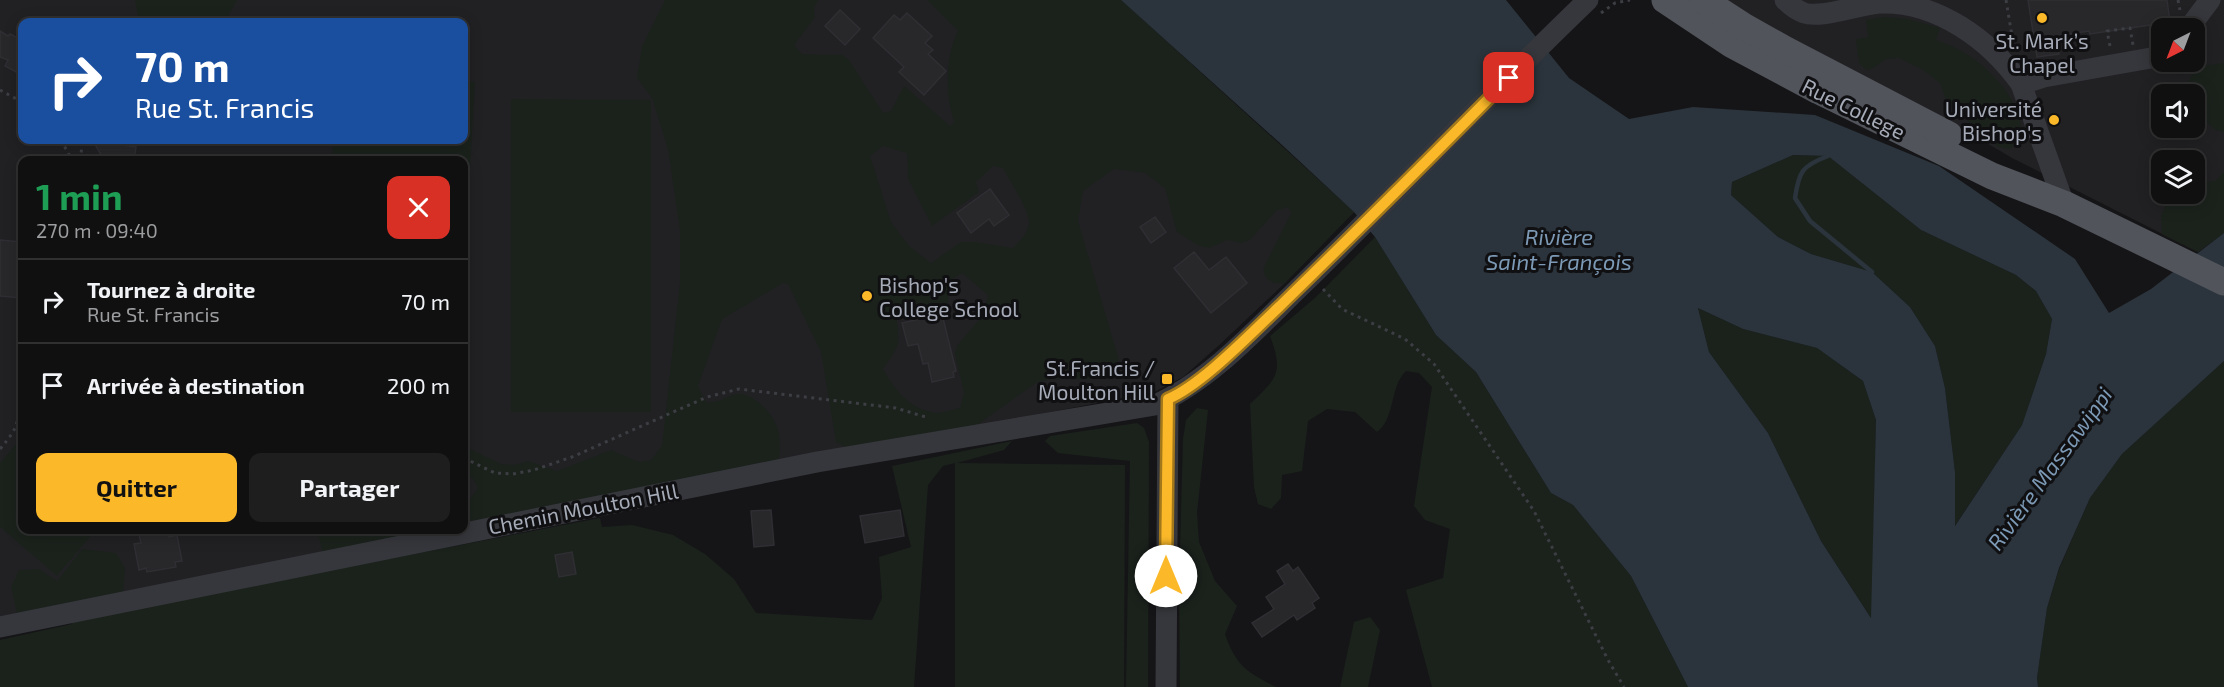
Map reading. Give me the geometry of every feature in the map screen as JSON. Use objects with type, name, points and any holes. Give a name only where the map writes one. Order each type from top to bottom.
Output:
[{"type":"main road","name":"Rue College","points":[[1665,0],[1731,44],[1819,91],[1992,176],[2058,201],[2224,282]]},
{"type":"main road","name":"Rue College","points":[[1703,0],[1786,50],[2001,162],[2058,201]]},
{"type":"street","name":"Chemin Moulton Hill","points":[[468,532],[727,479],[934,441],[1138,409],[1168,399],[1187,388],[1236,346],[1346,242],[1588,0]]},
{"type":"street","points":[[1785,0],[1795,8],[1813,15],[1877,3],[1920,8],[1942,17],[1981,40],[2010,69],[2021,84],[2058,201]]},
{"type":"street","points":[[2196,18],[2210,0]]},
{"type":"street","points":[[2021,84],[2044,77],[2151,58]]},
{"type":"street","points":[[1166,687],[1168,399]]},
{"type":"street","name":"Chemin Moulton Hill","points":[[0,627],[457,534]]},
{"type":"path","points":[[2006,0],[2016,57]]},
{"type":"path","points":[[2113,65],[2107,31],[2130,28],[2135,62]]},
{"type":"path","points":[[0,90],[18,100]]},
{"type":"path","points":[[1322,288],[1342,309],[1405,339],[1434,364],[1534,511],[1608,660],[1624,687]]},
{"type":"path","points":[[468,460],[495,473],[513,474],[534,470],[572,457],[707,397],[739,389],[896,408],[929,418]]},
{"type":"path","points":[[0,449],[15,431],[18,423]]},
{"type":"shaded area","name":"Bishop's College School","points":[[0,0],[1121,0],[1354,212],[1284,284],[1217,347],[1183,377],[1154,392],[468,525],[468,156],[18,156],[18,534],[424,534],[0,617]]},
{"type":"shaded area","points":[[135,0],[237,0],[227,18],[138,18]]},
{"type":"shaded area","points":[[665,0],[818,0],[814,8],[815,17],[794,45],[802,54],[842,55],[849,60],[883,113],[891,111],[904,86],[950,126],[954,122],[949,100],[949,64],[958,31],[927,0],[1121,0],[1354,212],[1284,284],[1274,283],[1266,278],[1263,269],[1291,213],[1288,207],[1276,211],[1251,239],[1242,243],[1227,240],[1209,248],[1199,246],[1177,232],[1165,188],[1145,173],[1114,169],[1083,191],[1078,221],[1119,360],[1100,376],[1090,379],[1059,379],[1036,383],[977,425],[847,448],[836,442],[821,352],[788,284],[783,283],[722,319],[698,386],[706,402],[715,402],[739,394],[751,397],[762,405],[775,422],[778,431],[779,460],[468,522],[468,499],[478,488],[468,476],[468,448],[501,464],[514,465],[528,461],[557,471],[611,450],[639,462],[651,460],[662,446],[680,282],[680,230],[668,149],[652,98],[637,78],[642,46]],"holes":[[[883,146],[907,153],[908,179],[932,226],[979,192],[976,182],[993,166],[1003,168],[1028,217],[1028,227],[1021,240],[1013,248],[961,242],[931,263],[909,246],[891,222],[870,156]],[[962,273],[988,295],[983,315],[957,346],[955,354],[964,393],[960,408],[937,413],[919,408],[904,398],[883,369],[898,344],[896,316],[948,304],[949,281]]]},
{"type":"shaded area","name":"Université Bishop's","points":[[1724,0],[2224,0],[2224,233],[2198,252],[2012,158],[1934,112],[1802,45]]},
{"type":"shaded area","points":[[1885,17],[1908,19],[1940,28],[1936,40],[1963,52],[1988,70],[1999,81],[2015,107],[2021,123],[2020,140],[2010,149],[1998,147],[1947,103],[1940,83],[1923,70],[1899,58],[1886,59],[1872,69],[1866,70],[1859,63],[1856,39],[1868,37],[1866,20]]},
{"type":"shaded area","points":[[2224,63],[2224,132],[2216,130],[2205,121],[2205,84],[2187,84],[2193,72],[2205,72],[2205,66]]},
{"type":"shaded area","points":[[468,81],[475,82],[468,204],[468,156],[332,156],[333,144],[468,144]]},
{"type":"shaded area","points":[[511,99],[651,100],[651,412],[511,412]]},
{"type":"shaded area","points":[[1793,155],[1828,156],[1921,230],[2016,275],[2036,291],[2052,319],[2046,354],[2022,425],[1954,527],[1955,472],[1945,388],[1935,346],[1910,307],[1872,272],[1811,254],[1778,237],[1731,195],[1732,182]]},
{"type":"shaded area","points":[[2224,172],[2224,233],[2198,252],[2162,234],[2161,215],[2167,204],[2205,204],[2205,182],[2215,181]]},
{"type":"shaded area","points":[[1375,237],[1436,335],[1476,372],[1551,493],[1573,505],[1631,576],[1688,687],[1432,687],[1406,590],[1443,578],[1450,529],[1425,520],[1414,506],[1432,387],[1419,373],[1406,371],[1401,378],[1387,419],[1377,432],[1355,412],[1327,409],[1308,421],[1302,471],[1282,475],[1281,498],[1271,509],[1258,504],[1254,487],[1250,404],[1272,381],[1275,374],[1277,359],[1270,336],[1316,297]]},
{"type":"shaded area","points":[[1698,308],[1743,329],[1817,348],[1863,381],[1876,420],[1872,619],[1821,541],[1768,433],[1709,352]]},
{"type":"shaded area","points":[[2224,361],[2224,687],[2038,687],[2037,678],[2047,608],[2059,569],[2090,498],[2122,454]]},
{"type":"shaded area","points":[[1197,408],[1208,410],[1197,513],[1199,542],[1215,581],[1237,606],[1225,634],[1238,661],[1257,677],[1276,687],[1180,687],[1179,585],[1183,439],[1186,420]]},
{"type":"shaded area","points":[[1137,423],[1144,428],[1149,442],[1148,687],[1126,687],[1130,461],[1058,453],[1045,441],[1050,436]]},
{"type":"shaded area","points":[[1012,441],[1004,450],[957,463],[1125,465],[1124,687],[955,687],[955,463],[943,466],[928,485],[914,687],[0,687],[0,640],[72,624],[72,620],[600,518],[602,527],[632,525],[673,535],[705,554],[734,579],[756,613],[872,620],[882,598],[879,557],[911,547],[892,466]]},
{"type":"shaded area","points":[[18,442],[18,534],[93,534],[57,576],[0,527],[0,463]]},
{"type":"shaded area","points":[[318,534],[416,534],[323,553]]},
{"type":"shaded area","points":[[82,549],[116,553],[125,568],[123,593],[17,614],[11,587],[19,570],[39,569],[57,581]]},
{"type":"shaded area","points":[[1370,617],[1380,630],[1368,687],[1340,687],[1354,622]]},
{"type":"water","name":"Rivière Saint-François","points":[[1121,0],[1506,0],[1569,78],[1629,119],[1693,107],[1815,115],[1939,166],[2075,259],[2109,313],[2151,289],[2224,233],[2224,361],[2122,454],[2090,498],[2059,568],[2047,608],[2037,678],[2038,687],[1688,687],[1631,576],[1573,505],[1551,493],[1476,372],[1436,335],[1375,237],[1354,212]],"holes":[[[1793,155],[1828,156],[1921,230],[2016,275],[2036,291],[2052,319],[2046,354],[2022,425],[1955,526],[1955,472],[1945,388],[1935,346],[1910,307],[1872,272],[1811,254],[1778,237],[1731,195],[1732,182]],[[1698,308],[1743,329],[1817,348],[1863,381],[1876,420],[1871,618],[1821,541],[1768,433],[1709,352]]]},
{"type":"building","points":[[2028,0],[2167,0],[2169,18],[2151,18],[2151,25],[2090,34],[2089,31],[2056,36],[2059,54],[2037,57]]},
{"type":"building","points":[[840,10],[860,29],[845,45],[825,26]]},
{"type":"building","points":[[907,13],[932,36],[925,43],[933,50],[928,54],[946,71],[924,95],[899,72],[904,67],[873,38],[894,15],[900,20]]},
{"type":"building","points":[[0,31],[18,38],[18,73],[5,66],[8,60],[0,57]]},
{"type":"building","points":[[95,144],[136,147],[135,156],[102,156]]},
{"type":"building","points":[[990,189],[1009,215],[994,226],[989,219],[971,233],[957,213]]},
{"type":"building","points":[[1155,217],[1166,232],[1151,243],[1140,227]]},
{"type":"building","points":[[0,240],[18,242],[18,298],[0,296]]},
{"type":"building","points":[[1194,252],[1209,270],[1226,257],[1247,283],[1211,313],[1174,268]]},
{"type":"building","points":[[942,314],[956,371],[953,372],[954,377],[932,382],[928,363],[923,364],[918,344],[908,346],[902,323]]},
{"type":"building","points":[[771,510],[774,545],[754,547],[751,511]]},
{"type":"building","points":[[900,510],[904,536],[865,543],[860,516]]},
{"type":"building","points":[[139,534],[169,534],[169,537],[177,535],[182,561],[175,562],[176,567],[147,572],[146,568],[139,570],[134,544],[141,543]]},
{"type":"building","points":[[572,552],[576,574],[559,577],[555,555]]},
{"type":"building","points":[[1288,564],[1293,571],[1298,567],[1319,598],[1312,603],[1315,608],[1297,620],[1294,615],[1262,637],[1252,623],[1274,609],[1266,597],[1285,584],[1277,571]]},
{"type":"waterway","points":[[1828,156],[1812,163],[1803,171],[1798,181],[1795,198],[1810,221],[1872,272]]},
{"type":"place","name":"St. Mark’s Chapel","points":[[2042,18]]},
{"type":"place","name":"Université Bishop's","points":[[2054,120]]},
{"type":"place","name":"Bishop's College School","points":[[867,296]]},
{"type":"place","name":"St.Francis / Moulton Hill","points":[[1167,379]]},
{"type":"route","points":[[1166,576],[1168,399],[1176,396],[1201,377],[1259,326],[1509,78]]},
{"type":"water label","name":"Rivière Massawippi","points":[[2049,468]]}]
